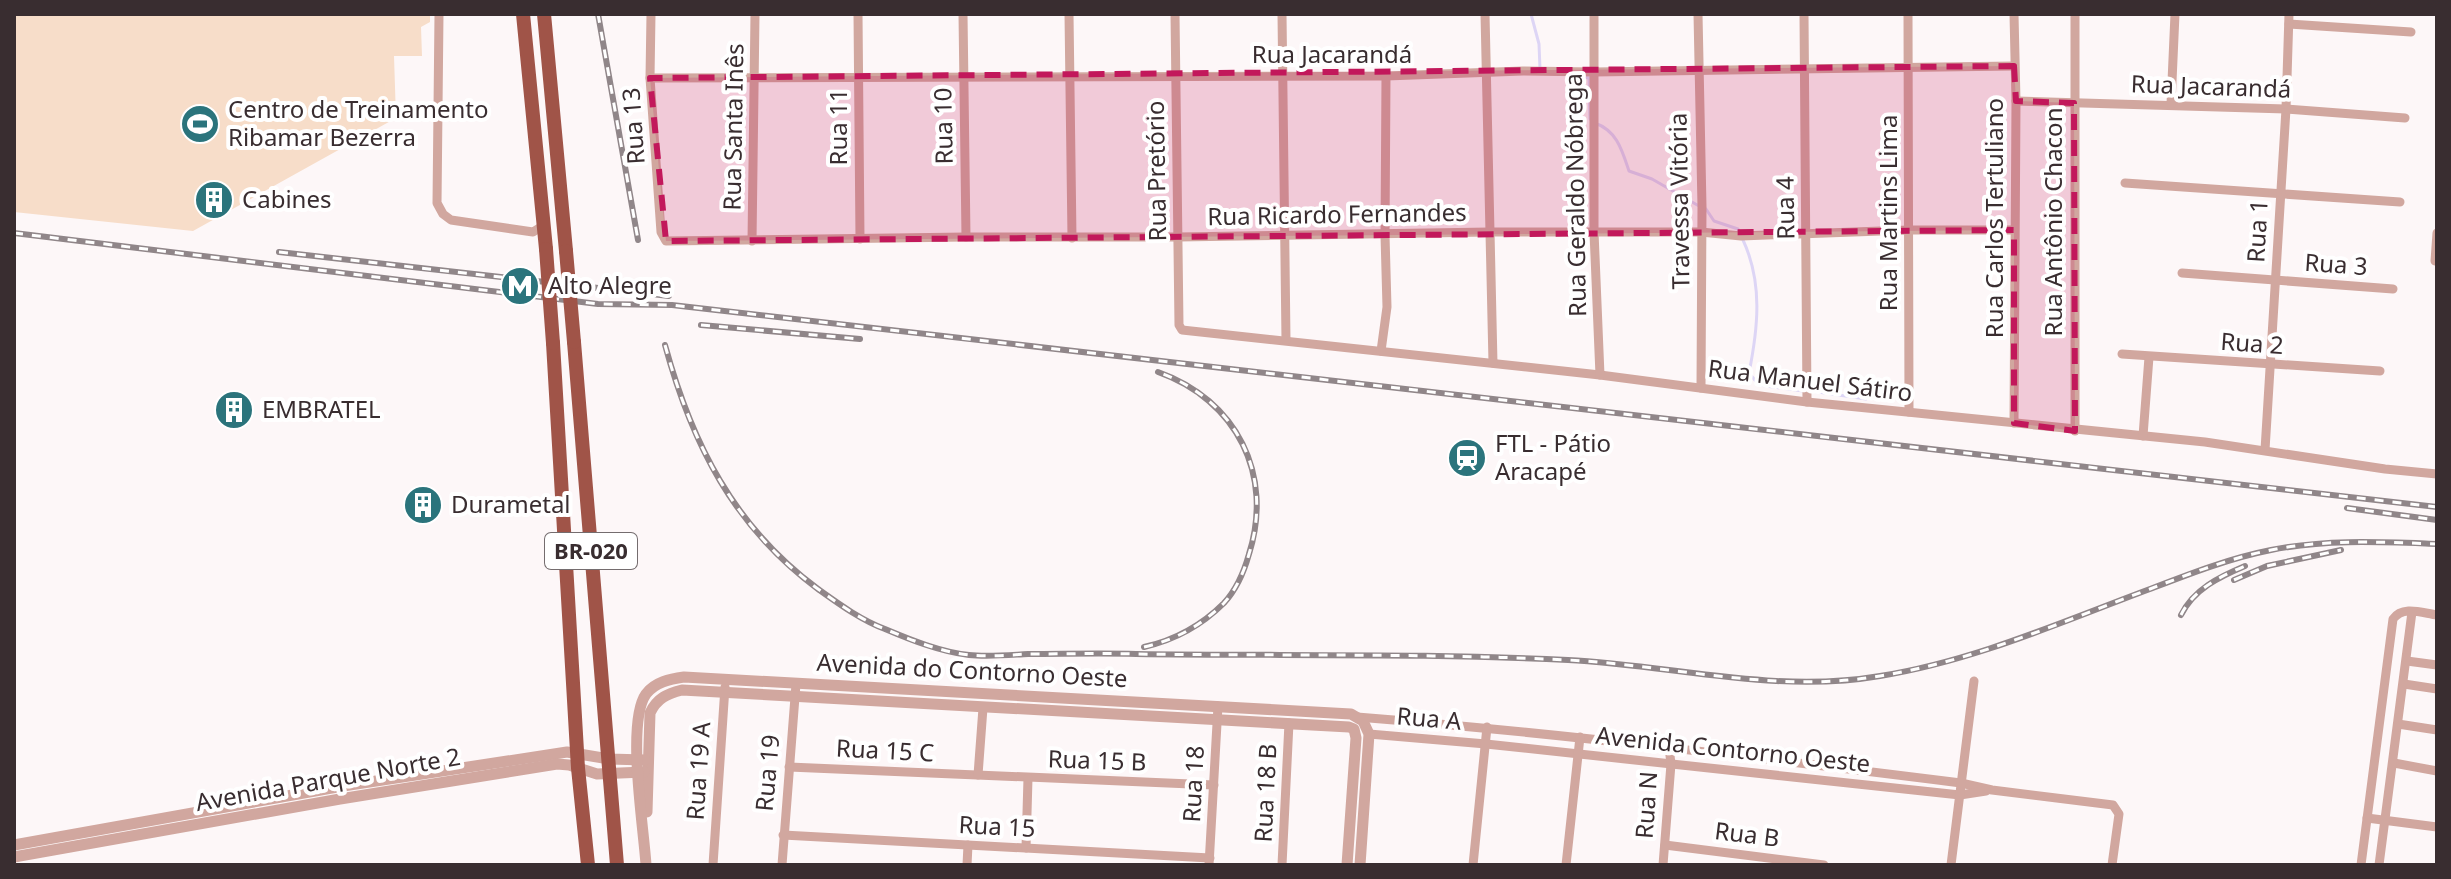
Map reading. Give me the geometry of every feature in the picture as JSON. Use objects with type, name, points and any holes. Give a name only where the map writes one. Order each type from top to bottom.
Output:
[{"type":"highway","name":"BR-020","points":[[523,14],[546,249],[578,761],[588,865]]},
{"type":"highway","name":"BR-020","points":[[544,14],[617,865]]},
{"type":"street","points":[[439,14],[439,210],[451,220],[533,232],[544,225]]},
{"type":"street","name":"Rua 13","points":[[651,14],[650,78],[662,236]]},
{"type":"street","name":"Rua Santa Inês","points":[[752,241],[755,14]]},
{"type":"street","name":"Rua 11","points":[[858,14],[860,239]]},
{"type":"street","name":"Rua 10","points":[[963,14],[966,237]]},
{"type":"street","points":[[1069,14],[1072,238]]},
{"type":"street","name":"Rua Pretório","points":[[1175,14],[1179,327]]},
{"type":"street","points":[[1282,14],[1286,340]]},
{"type":"street","points":[[1485,14],[1493,363]]},
{"type":"street","name":"Rua Geraldo Nóbrega","points":[[1594,14],[1594,232],[1600,375]]},
{"type":"street","name":"Travessa Vitória","points":[[1698,14],[1701,388]]},
{"type":"street","name":"Rua 4","points":[[1804,14],[1807,402]]},
{"type":"street","name":"Rua Martins Lima","points":[[1908,14],[1909,412]]},
{"type":"street","name":"Rua Carlos Tertuliano","points":[[2014,14],[2014,423]]},
{"type":"street","name":"Rua Antônio Chacon","points":[[2075,14],[2075,431]]},
{"type":"street","points":[[2171,104],[2175,14]]},
{"type":"street","points":[[2289,19],[2411,32]]},
{"type":"street","name":"Rua 1","points":[[2265,450],[2289,19]]},
{"type":"street","name":"Rua Jacarandá","points":[[650,78],[1386,76],[2014,66]]},
{"type":"street","points":[[1381,351],[1387,307],[1386,76]]},
{"type":"street","name":"Rua Jacarandá","points":[[2016,101],[2286,109],[2405,118]]},
{"type":"street","points":[[2125,183],[2400,202]]},
{"type":"street","name":"Rua Ricardo Fernandes","points":[[662,236],[666,241],[752,241],[1489,232],[1701,232],[1741,236],[2014,230]]},
{"type":"street","points":[[2435,261],[2437,233]]},
{"type":"street","name":"Rua 3","points":[[2182,273],[2393,289]]},
{"type":"street","name":"Rua Manuel Sátiro","points":[[1179,327],[1182,330],[1600,375],[1807,402],[2265,450],[2437,474]]},
{"type":"street","name":"Rua 2","points":[[2122,354],[2380,371]]},
{"type":"street","points":[[2143,436],[2149,357]]},
{"type":"street","points":[[2361,865],[2391,625],[2398,613],[2405,610],[2437,615]]},
{"type":"street","points":[[2379,865],[2412,612]]},
{"type":"street","points":[[2407,661],[2437,665]]},
{"type":"street","points":[[1951,865],[1974,681]]},
{"type":"street","points":[[2404,684],[2437,689]]},
{"type":"street","name":"Avenida do Contorno Oeste","points":[[646,865],[644,766],[650,713],[662,697],[682,690],[725,686],[913,697],[937,705],[1105,714],[1218,712],[1351,714],[1357,717]]},
{"type":"street","name":"Rua 19 A","points":[[713,865],[725,686]]},
{"type":"street","name":"Rua 19","points":[[782,865],[795,690]]},
{"type":"street","points":[[937,692],[937,705]]},
{"type":"street","name":"Avenida do Contorno Oeste","points":[[913,697],[937,692],[1083,698],[1289,723],[1349,727],[1354,729],[1356,738],[1347,865]]},
{"type":"street","points":[[1082,713],[1083,698]]},
{"type":"street","points":[[1105,700],[1105,714]]},
{"type":"street","points":[[978,775],[983,708]]},
{"type":"street","name":"Rua 18","points":[[1209,862],[1218,712]]},
{"type":"street","points":[[1357,717],[1369,734],[1360,865]]},
{"type":"street","name":"Avenida Contorno Oeste","points":[[1357,717],[1487,727],[1669,747],[1961,783],[2116,807],[2119,814],[2112,865]]},
{"type":"street","name":"Rua 18 B","points":[[1282,865],[1289,723]]},
{"type":"street","points":[[1428,739],[1430,723]]},
{"type":"street","points":[[1451,741],[1452,724]]},
{"type":"street","points":[[2398,724],[2437,730]]},
{"type":"street","points":[[1473,865],[1487,727]]},
{"type":"street","name":"Rua A","points":[[1369,734],[1486,744]]},
{"type":"street","points":[[1566,865],[1580,737]]},
{"type":"street","name":"Avenida Contorno Oeste","points":[[1486,744],[1960,795],[1992,790]]},
{"type":"street","name":"Rua N","points":[[1663,865],[1671,764],[1669,747]]},
{"type":"street","name":"Avenida Parque Norte 2","points":[[14,857],[137,829],[567,752],[585,772],[610,775],[644,766]]},
{"type":"street","points":[[2375,752],[2437,771]]},
{"type":"street","name":"Avenida Parque Norte 2","points":[[578,761],[609,759],[644,766]]},
{"type":"street","points":[[1826,781],[1829,766]]},
{"type":"street","name":"Rua 15 C","points":[[789,767],[978,775]]},
{"type":"street","name":"Rua 15 B","points":[[978,775],[1214,785]]},
{"type":"street","points":[[1026,848],[1028,778]]},
{"type":"street","points":[[2367,818],[2437,827]]},
{"type":"street","name":"Avenida Parque Norte 2","points":[[14,845],[137,829]]},
{"type":"street","name":"Rua 15","points":[[783,835],[1209,862]]},
{"type":"street","points":[[967,865],[968,845]]},
{"type":"street","name":"Rua B","points":[[1665,845],[1824,865]]},
{"type":"highlighted area","points":[[2014,66],[2016,101],[2074,103],[2075,431],[2014,423],[2014,230],[666,241],[650,78]]},
{"type":"shaded area","name":"Centro de Treinamento Ribamar Bezerra","points":[[14,14],[430,14],[430,22],[421,27],[422,56],[394,56],[396,118],[193,231],[14,212]]},
{"type":"waterway","points":[[1531,14],[1539,44],[1540,69]]},
{"type":"waterway","points":[[1581,76],[1589,78],[1590,119]]},
{"type":"waterway","points":[[1595,123],[1614,136],[1629,171],[1652,179],[1699,206]]},
{"type":"waterway","points":[[1706,209],[1714,221],[1738,229],[1740,233]]},
{"type":"waterway","points":[[1743,240],[1754,273],[1757,306],[1749,373],[1759,385],[1803,391]]},
{"type":"waterway","points":[[1811,391],[1866,399]]},
{"type":"railway","points":[[598,14],[638,240]]},
{"type":"railway","points":[[14,233],[598,304],[672,305],[2437,507]]},
{"type":"railway","points":[[279,252],[669,296]]},
{"type":"railway","points":[[701,325],[860,339]]},
{"type":"railway","points":[[665,345],[688,416],[703,449],[720,481],[762,539],[818,589],[859,616],[926,645],[969,655],[1514,658],[1607,663],[1763,680],[1841,681],[1915,669],[1983,651],[2195,572],[2256,553],[2333,543],[2437,544]]},
{"type":"railway","points":[[1144,647],[1187,631],[1224,603],[1242,574],[1256,525],[1252,469],[1228,421],[1209,401],[1186,385],[1158,372]]},
{"type":"railway","points":[[2347,508],[2437,520]]},
{"type":"railway","points":[[2234,580],[2267,566],[2341,550]]},
{"type":"railway","points":[[2181,615],[2200,591],[2245,566]]},
{"type":"place","name":"Centro de Treinamento Ribamar Bezerra","points":[[200,124]]},
{"type":"place","name":"Cabines","points":[[214,200]]},
{"type":"place","name":"Alto Alegre","points":[[520,286]]},
{"type":"place","name":"EMBRATEL","points":[[234,410]]},
{"type":"place","name":"FTL - Pátio Aracapé","points":[[1467,458]]},
{"type":"place","name":"Durametal","points":[[423,505]]}]
